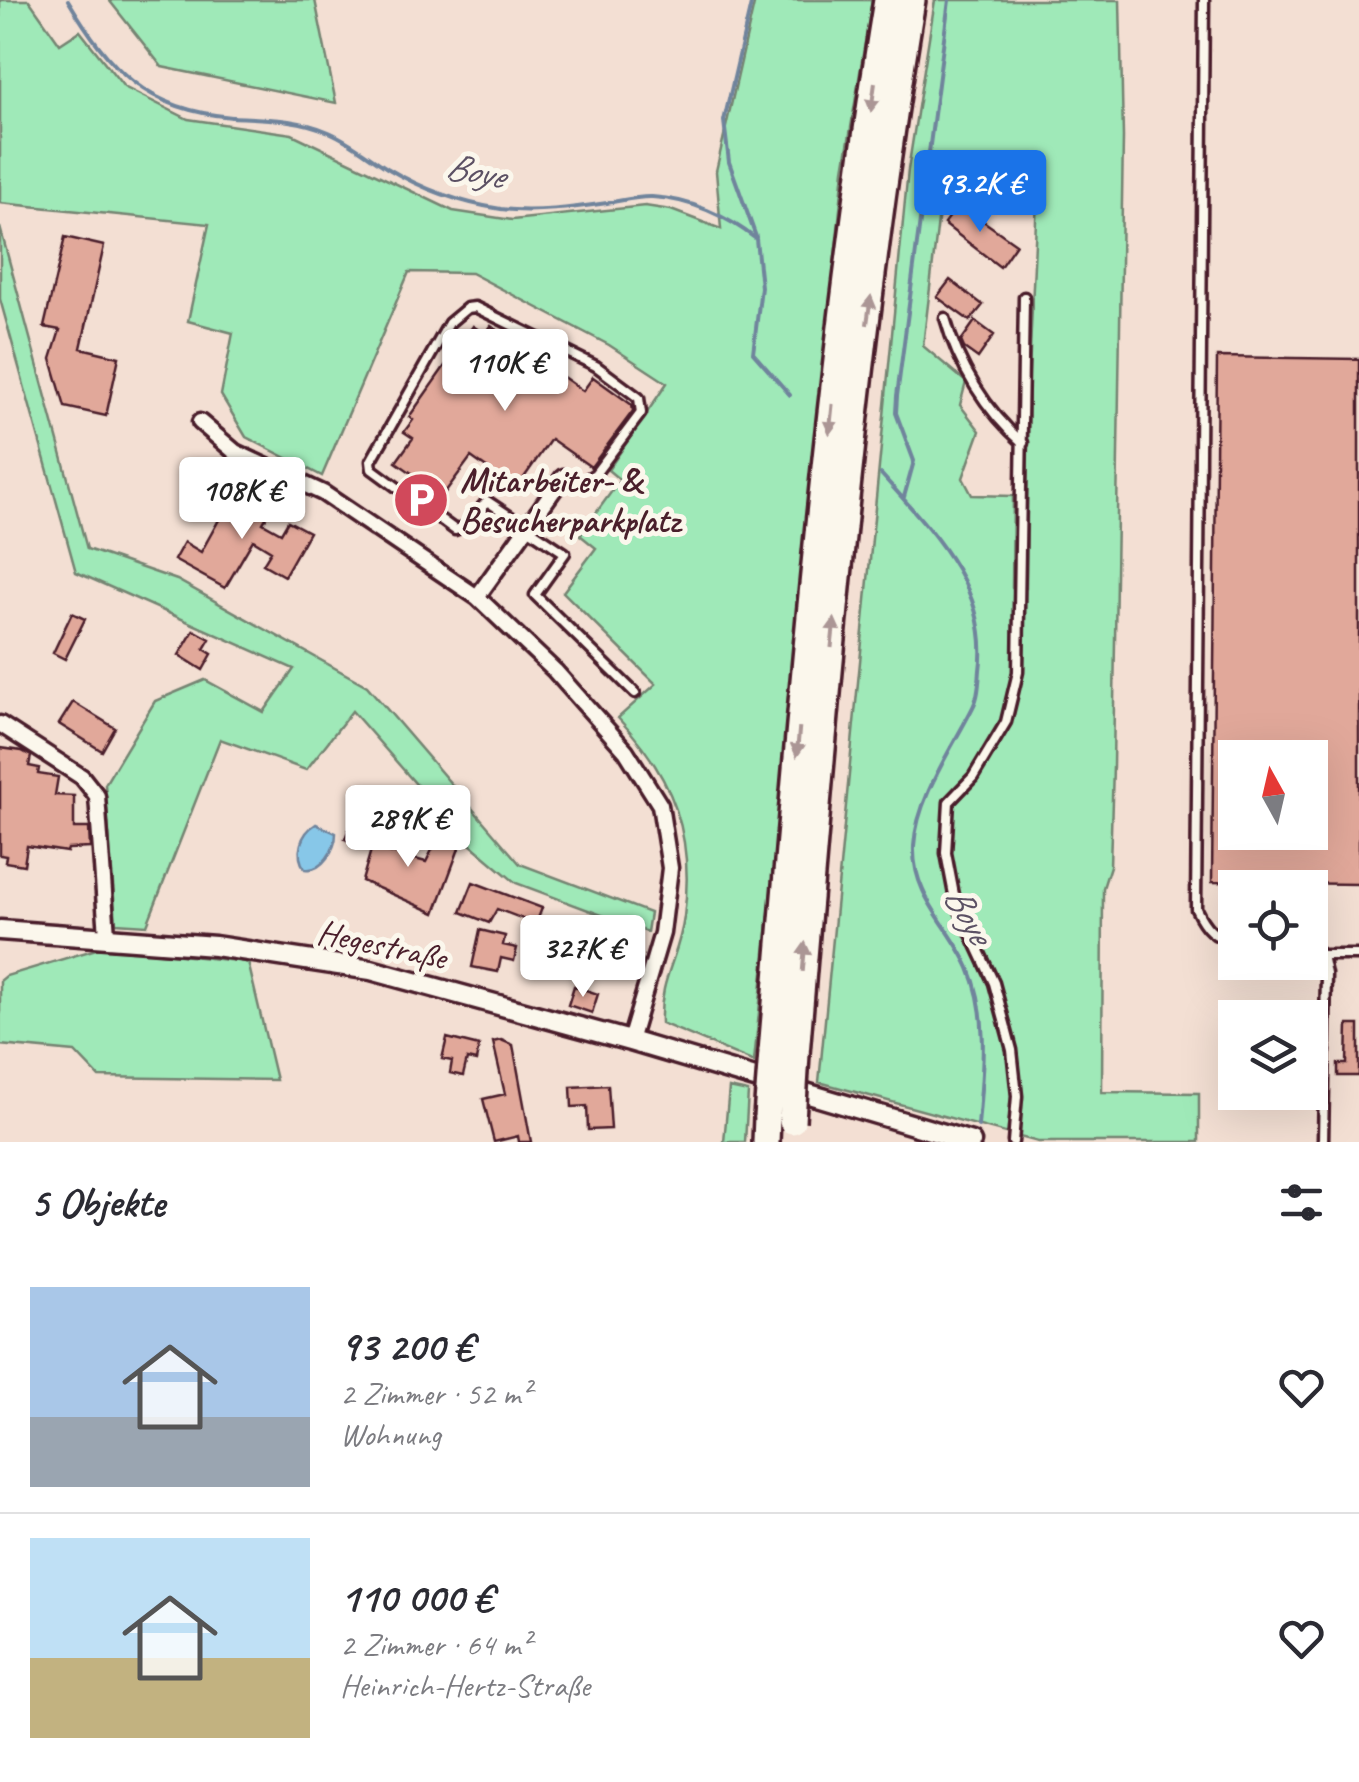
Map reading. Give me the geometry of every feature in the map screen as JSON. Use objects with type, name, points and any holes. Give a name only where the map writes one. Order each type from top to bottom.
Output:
[{"type":"highway","points":[[779,1130],[800,712],[838,357],[886,0]]},
{"type":"highway","points":[[784,1053],[860,381],[912,0]]},
{"type":"street","points":[[200,422],[235,452],[323,493],[476,597],[555,671],[626,751],[660,805],[670,868],[662,934],[630,1041]]},
{"type":"street","points":[[476,597],[563,478]]},
{"type":"street","points":[[0,724],[82,777],[97,796],[107,935]]},
{"type":"street","name":"Hegestraße","points":[[0,930],[215,946],[371,970],[630,1041],[966,1141]]},
{"type":"lane","points":[[1204,0],[1195,897],[1204,928],[1218,936]]},
{"type":"lane","points":[[1013,1142],[1017,1096],[1012,1050],[994,984],[956,900],[946,854],[949,802],[973,777],[1006,722],[1018,672],[1024,297]]},
{"type":"lane","points":[[563,478],[579,484],[596,474],[640,414],[639,398],[596,366],[475,307],[467,308],[448,323],[371,461],[372,469],[454,530],[466,526],[487,501],[564,553],[536,596],[635,693]]},
{"type":"lane","points":[[944,318],[953,346],[984,401],[1023,443]]},
{"type":"lane","points":[[1328,955],[1359,954]]},
{"type":"lane","points":[[1322,1142],[1323,1110]]},
{"type":"green space","points":[[0,0],[29,0],[60,44],[80,31],[124,87],[188,119],[292,134],[453,211],[512,220],[645,206],[671,210],[721,229],[716,171],[755,0],[872,0],[844,170],[754,1062],[661,1023],[663,994],[684,917],[686,860],[676,809],[666,785],[618,718],[656,684],[563,592],[596,548],[580,535],[620,480],[608,470],[667,383],[609,345],[471,273],[409,272],[322,476],[246,437],[221,395],[233,333],[188,321],[209,224],[0,203]]},
{"type":"green space","points":[[109,0],[315,0],[336,103],[162,67]]},
{"type":"green space","points":[[935,0],[1120,0],[1123,137],[1113,766],[1110,866],[1103,888],[1102,1092],[1199,1093],[1199,1142],[1038,1142],[819,1082],[908,170]],"holes":[[[989,158],[1038,177],[1029,373],[1026,588],[1012,587],[1013,496],[972,495],[963,478],[980,431],[960,405],[966,382],[923,346],[943,179],[963,165]]]},
{"type":"green space","points":[[0,227],[87,549],[177,580],[367,686],[520,864],[650,913],[647,932],[516,883],[464,839],[352,711],[306,770],[220,739],[147,925],[116,923],[105,784],[155,701],[205,680],[264,712],[294,669],[76,572],[0,299]]},
{"type":"green space","points":[[103,947],[248,962],[276,1080],[99,1077],[75,1052],[0,1045],[0,981]]},
{"type":"green space","points":[[729,1088],[748,1092],[745,1142],[724,1142]]},
{"type":"water","points":[[316,824],[336,833],[335,839],[322,863],[305,869],[300,857],[301,844]]},
{"type":"building","points":[[959,204],[1016,244],[1000,267],[944,224]]},
{"type":"building","points":[[65,237],[104,246],[81,348],[119,357],[106,416],[65,407],[51,359],[60,330],[44,327]]},
{"type":"building","points":[[950,280],[983,305],[970,321],[937,297]]},
{"type":"building","points":[[975,321],[994,335],[978,358],[961,341]]},
{"type":"building","points":[[473,326],[485,334],[491,326],[583,391],[593,377],[632,405],[633,411],[591,467],[551,439],[516,489],[471,457],[443,495],[396,462],[413,438],[404,432],[413,420],[409,417]]},
{"type":"building","points":[[1217,357],[1359,359],[1359,884],[1328,884],[1328,870],[1218,870],[1218,882],[1212,882]]},
{"type":"building","points":[[235,491],[270,511],[263,523],[281,533],[288,521],[309,532],[284,576],[263,564],[271,551],[253,540],[225,588],[174,560],[184,542],[201,552]]},
{"type":"building","points":[[72,613],[85,619],[65,659],[53,653]]},
{"type":"building","points":[[194,630],[210,639],[204,649],[212,654],[203,670],[179,655]]},
{"type":"building","points":[[73,702],[115,728],[102,751],[59,724]]},
{"type":"building","points":[[0,748],[22,751],[31,756],[29,766],[39,768],[38,774],[58,777],[55,795],[74,796],[74,828],[89,828],[90,848],[67,852],[27,846],[24,865],[5,862],[6,856],[0,855]]},
{"type":"building","points":[[349,828],[389,841],[385,851],[426,862],[440,834],[461,843],[435,913],[362,881],[371,850],[345,839]]},
{"type":"building","points":[[473,882],[542,908],[536,924],[497,909],[489,923],[461,912]]},
{"type":"building","points":[[480,930],[505,936],[503,945],[517,948],[514,961],[501,958],[498,972],[472,967]]},
{"type":"building","points":[[574,986],[598,994],[592,1013],[568,1005]]},
{"type":"building","points":[[1348,1025],[1359,1025],[1359,1076],[1338,1076],[1338,1064],[1347,1064]]},
{"type":"building","points":[[447,1038],[479,1046],[476,1061],[467,1059],[463,1076],[450,1073],[452,1061],[442,1059]]},
{"type":"building","points":[[501,1040],[513,1045],[531,1142],[519,1142],[518,1136],[494,1142],[483,1099],[505,1094],[493,1042]]},
{"type":"building","points":[[608,1085],[611,1129],[588,1130],[587,1106],[572,1107],[571,1087]]},
{"type":"waterway","name":"Boye","points":[[68,0],[116,66],[153,95],[176,106],[202,113],[317,127],[400,176],[456,199],[486,206],[567,208],[652,197],[694,205],[733,223],[756,239],[761,287],[753,353],[790,395]]},
{"type":"waterway","points":[[752,0],[724,121],[729,162],[756,237]]},
{"type":"waterway","points":[[904,497],[914,461],[896,413],[897,396],[949,0]]},
{"type":"waterway","name":"Boye","points":[[881,474],[953,562],[976,613],[981,641],[976,698],[928,792],[914,846],[919,881],[976,987],[983,1046],[978,1126]]},
{"type":"place","name":"Mitarbeiter- & Besucherparkplatz","points":[[421,500]]}]
